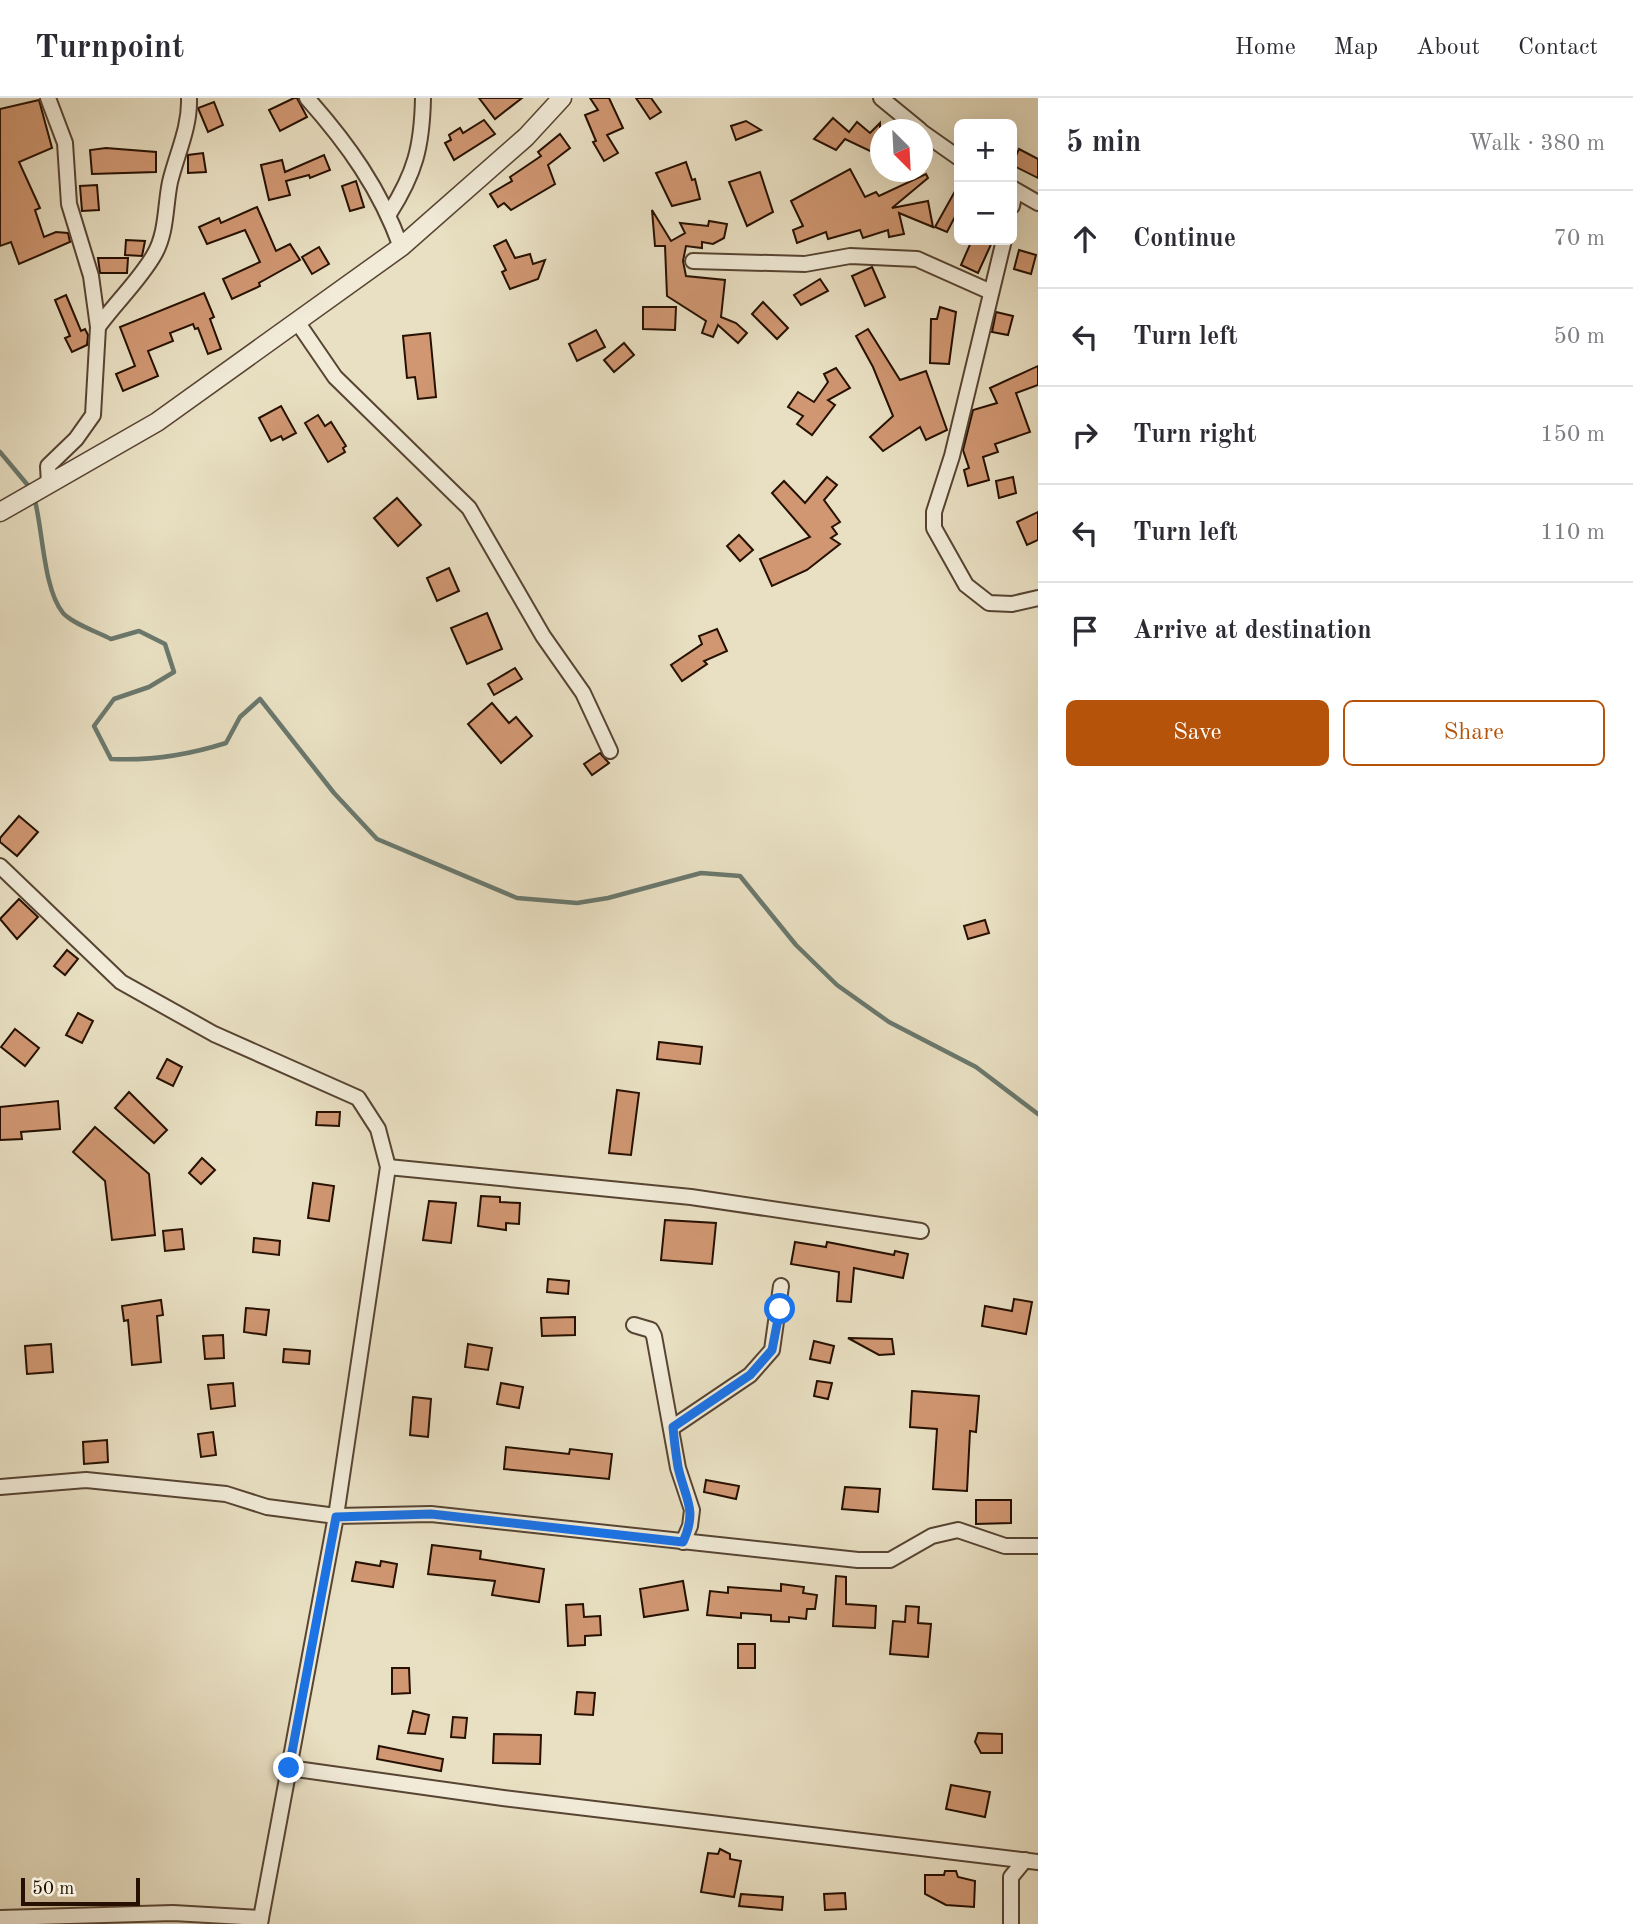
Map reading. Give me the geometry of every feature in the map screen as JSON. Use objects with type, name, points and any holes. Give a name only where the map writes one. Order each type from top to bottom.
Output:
[{"type":"street","points":[[44,487],[48,466],[76,439],[93,415],[97,327],[91,276],[69,204],[65,143],[48,98]]},
{"type":"street","points":[[97,327],[119,298],[139,279],[156,252],[170,185],[189,118],[189,98]]},
{"type":"street","points":[[307,98],[346,143],[368,175],[389,214],[401,247]]},
{"type":"street","points":[[389,214],[412,176],[422,139],[423,98]]},
{"type":"street","points":[[0,512],[157,422],[298,323],[401,247],[526,137],[562,98]]},
{"type":"street","points":[[881,98],[906,119]]},
{"type":"street","points":[[933,140],[954,154]]},
{"type":"street","points":[[1017,192],[1038,203]]},
{"type":"street","points":[[1002,245],[952,456],[934,512],[934,528],[966,585],[989,603],[1012,604],[1038,598]]},
{"type":"street","points":[[693,261],[805,264],[850,256],[917,259],[991,292]]},
{"type":"street","points":[[298,323],[335,377],[469,508],[543,636],[583,693],[610,751]]},
{"type":"street","points":[[0,866],[121,982],[214,1034],[358,1098],[378,1129],[388,1167],[336,1517],[260,1921],[173,1913],[0,1918]]},
{"type":"street","points":[[388,1167],[691,1197],[921,1231]]},
{"type":"street","points":[[673,1427],[750,1375],[772,1350],[781,1286]]},
{"type":"street","points":[[634,1325],[651,1330],[654,1336],[673,1427],[678,1468],[692,1510],[691,1526],[683,1542]]},
{"type":"street","points":[[0,1487],[86,1480],[112,1482],[226,1494],[267,1507],[336,1517],[431,1514],[858,1560],[890,1560],[932,1536],[958,1530],[1005,1546],[1038,1546]]},
{"type":"street","points":[[289,1768],[517,1800],[1032,1861]]},
{"type":"street","points":[[1011,1924],[1011,1877],[1032,1861]]},
{"type":"building","points":[[297,98],[307,117],[280,131],[269,110]]},
{"type":"building","points":[[479,98],[522,98],[495,119]]},
{"type":"building","points":[[590,98],[609,98],[623,128],[607,135],[618,153],[604,161],[593,142],[596,141],[585,115],[598,110]]},
{"type":"building","points":[[636,98],[651,98],[661,112],[650,119]]},
{"type":"building","points":[[39,100],[52,148],[19,162],[40,208],[35,210],[44,237],[56,232],[68,233],[70,242],[19,264],[11,242],[0,246],[0,109]]},
{"type":"building","points":[[214,102],[223,125],[208,132],[198,108]]},
{"type":"building","points":[[833,118],[849,132],[857,122],[870,133],[870,151],[845,139],[836,150],[814,139]]},
{"type":"building","points":[[484,120],[495,134],[454,160],[445,143],[451,140],[449,135],[460,128],[463,133]]},
{"type":"building","points":[[746,121],[761,130],[736,140],[731,126]]},
{"type":"building","points":[[560,134],[570,148],[548,165],[555,184],[511,210],[504,203],[498,207],[490,194],[512,181],[510,177],[541,156],[538,152]]},
{"type":"building","points":[[106,148],[156,152],[156,172],[92,174],[90,150]]},
{"type":"building","points":[[1019,149],[1038,159],[1038,178],[1017,168]]},
{"type":"building","points":[[203,153],[206,172],[188,173],[188,155]]},
{"type":"building","points":[[324,155],[330,170],[310,178],[309,175],[286,181],[290,195],[269,200],[261,165],[282,160],[285,172]]},
{"type":"building","points":[[686,162],[692,180],[695,179],[700,199],[672,206],[656,173]]},
{"type":"building","points":[[850,169],[865,197],[876,192],[879,196],[909,182],[923,182],[892,208],[928,201],[933,227],[899,213],[904,234],[889,237],[888,230],[863,238],[860,230],[828,239],[826,232],[797,243],[793,230],[803,226],[791,201]]},
{"type":"building","points":[[760,172],[773,212],[747,226],[729,182]]},
{"type":"building","points":[[356,181],[364,207],[350,211],[342,186]]},
{"type":"building","points":[[97,185],[99,210],[82,211],[80,186]]},
{"type":"building","points":[[954,193],[954,219],[947,232],[935,227]]},
{"type":"building","points":[[257,207],[276,251],[290,244],[300,260],[259,283],[260,286],[232,299],[223,279],[260,262],[245,230],[207,244],[199,227],[219,218],[221,223]]},
{"type":"building","points":[[652,210],[671,241],[685,233],[680,223],[708,226],[709,221],[727,224],[724,238],[713,244],[702,242],[702,248],[686,246],[683,261],[686,276],[725,280],[721,317],[736,323],[747,333],[738,343],[718,325],[713,337],[702,333],[706,321],[667,296],[665,246],[655,246]]},
{"type":"building","points":[[126,240],[145,241],[142,256],[125,255]]},
{"type":"building","points":[[506,240],[515,258],[530,254],[533,264],[545,260],[538,279],[510,289],[502,272],[506,270],[494,246]]},
{"type":"building","points":[[970,245],[991,245],[978,273],[961,265]]},
{"type":"building","points":[[319,247],[329,264],[312,274],[302,257]]},
{"type":"building","points":[[1019,250],[1036,255],[1031,274],[1014,269]]},
{"type":"building","points":[[98,258],[128,258],[127,273],[100,273]]},
{"type":"building","points":[[872,267],[885,297],[865,306],[852,276]]},
{"type":"building","points":[[820,279],[828,291],[801,305],[794,295]]},
{"type":"building","points":[[204,293],[214,317],[210,319],[221,349],[208,354],[198,328],[195,329],[193,324],[170,333],[173,341],[148,351],[158,376],[123,391],[116,374],[135,366],[120,327]]},
{"type":"building","points":[[66,295],[81,331],[85,329],[88,335],[87,345],[72,352],[65,338],[70,336],[55,300]]},
{"type":"building","points":[[763,302],[788,328],[777,339],[752,314]]},
{"type":"building","points":[[643,307],[676,307],[675,330],[643,329]]},
{"type":"building","points":[[940,307],[956,312],[949,364],[930,363],[931,319],[937,319]]},
{"type":"building","points":[[996,312],[1013,316],[1008,335],[992,332]]},
{"type":"building","points":[[868,329],[900,380],[926,371],[947,430],[926,440],[920,427],[883,451],[870,437],[893,416],[873,367],[856,336]]},
{"type":"building","points":[[596,330],[605,347],[577,361],[569,344]]},
{"type":"building","points":[[430,333],[436,397],[418,399],[415,377],[407,378],[403,336]]},
{"type":"building","points":[[624,343],[634,355],[614,372],[604,360]]},
{"type":"building","points":[[1038,366],[1038,385],[1016,393],[1030,432],[995,444],[998,452],[983,457],[989,480],[968,486],[964,470],[969,468],[963,450],[973,410],[997,403],[990,388]]},
{"type":"building","points":[[836,368],[850,388],[828,400],[835,405],[812,435],[797,424],[803,416],[788,407],[798,392],[814,402],[828,382],[824,374]]},
{"type":"building","points":[[281,406],[296,433],[283,440],[281,436],[271,441],[259,418]]},
{"type":"building","points":[[318,415],[325,426],[331,422],[346,446],[343,448],[345,452],[328,462],[305,423]]},
{"type":"building","points":[[827,477],[837,485],[824,500],[840,522],[832,527],[837,534],[831,538],[840,544],[807,570],[772,586],[760,559],[810,537],[772,493],[784,481],[805,503]]},
{"type":"building","points":[[1013,477],[1016,493],[999,498],[996,481]]},
{"type":"building","points":[[397,498],[421,525],[398,546],[374,518]]},
{"type":"building","points":[[1038,512],[1038,540],[1027,545],[1017,522]]},
{"type":"building","points":[[739,535],[753,550],[740,561],[727,546]]},
{"type":"building","points":[[449,568],[459,591],[437,601],[427,578]]},
{"type":"building","points":[[487,613],[502,649],[467,664],[451,628]]},
{"type":"building","points":[[717,629],[727,651],[704,661],[707,664],[682,681],[671,665],[702,644],[699,636]]},
{"type":"building","points":[[515,668],[522,679],[494,695],[488,684]]},
{"type":"building","points":[[492,703],[509,723],[516,717],[532,736],[501,763],[468,724]]},
{"type":"building","points":[[600,753],[609,763],[592,775],[584,764]]},
{"type":"building","points":[[19,816],[38,832],[17,856],[0,842],[0,838]]},
{"type":"building","points":[[19,899],[38,917],[17,939],[0,919]]},
{"type":"building","points":[[985,920],[989,933],[968,939],[964,926]]},
{"type":"building","points":[[67,950],[78,959],[65,975],[54,966]]},
{"type":"building","points":[[78,1013],[93,1021],[82,1043],[66,1035]]},
{"type":"building","points":[[15,1029],[39,1048],[25,1066],[1,1047]]},
{"type":"building","points":[[659,1042],[702,1047],[700,1064],[657,1059]]},
{"type":"building","points":[[167,1059],[182,1067],[173,1086],[157,1078]]},
{"type":"building","points":[[617,1090],[639,1093],[631,1155],[609,1153]]},
{"type":"building","points":[[129,1092],[167,1130],[154,1143],[115,1108]]},
{"type":"building","points":[[58,1101],[60,1129],[21,1132],[22,1139],[0,1140],[0,1107]]},
{"type":"building","points":[[317,1112],[340,1112],[339,1126],[316,1125]]},
{"type":"building","points":[[95,1127],[149,1174],[155,1235],[112,1240],[105,1181],[73,1152]]},
{"type":"building","points":[[202,1158],[215,1170],[201,1184],[189,1173]]},
{"type":"building","points":[[313,1183],[334,1186],[329,1221],[308,1218]]},
{"type":"building","points":[[481,1196],[500,1197],[500,1202],[520,1203],[519,1224],[506,1223],[506,1230],[478,1226]]},
{"type":"building","points":[[429,1201],[456,1203],[451,1243],[423,1240]]},
{"type":"building","points":[[665,1220],[716,1223],[712,1264],[661,1260]]},
{"type":"building","points":[[182,1229],[184,1249],[165,1251],[163,1231]]},
{"type":"building","points":[[254,1238],[280,1241],[279,1255],[253,1252]]},
{"type":"building","points":[[795,1242],[826,1247],[827,1242],[894,1255],[895,1251],[908,1254],[903,1278],[854,1268],[851,1302],[837,1301],[839,1272],[791,1264]]},
{"type":"building","points":[[548,1279],[569,1281],[568,1294],[547,1292]]},
{"type":"building","points":[[1014,1299],[1032,1302],[1026,1334],[982,1326],[985,1306],[1012,1311]]},
{"type":"building","points":[[161,1300],[163,1315],[157,1316],[161,1362],[132,1365],[128,1320],[124,1321],[122,1306]]},
{"type":"building","points":[[246,1308],[269,1310],[266,1335],[244,1332]]},
{"type":"building","points":[[575,1317],[575,1335],[542,1336],[541,1318]]},
{"type":"building","points":[[223,1335],[224,1358],[205,1359],[203,1336]]},
{"type":"building","points":[[848,1338],[892,1339],[894,1354],[879,1355]]},
{"type":"building","points":[[814,1341],[834,1346],[830,1363],[810,1359]]},
{"type":"building","points":[[51,1344],[53,1372],[27,1374],[25,1346]]},
{"type":"building","points":[[468,1344],[492,1348],[488,1370],[465,1367]]},
{"type":"building","points":[[284,1349],[310,1351],[309,1364],[283,1362]]},
{"type":"building","points":[[817,1381],[832,1383],[828,1399],[814,1396]]},
{"type":"building","points":[[233,1383],[235,1406],[211,1409],[208,1385]]},
{"type":"building","points":[[501,1383],[523,1387],[519,1408],[497,1404]]},
{"type":"building","points":[[912,1391],[979,1396],[976,1432],[970,1431],[967,1491],[933,1489],[937,1429],[910,1427]]},
{"type":"building","points":[[413,1397],[431,1399],[428,1437],[410,1435]]},
{"type":"building","points":[[213,1432],[216,1455],[201,1457],[198,1434]]},
{"type":"building","points":[[107,1440],[108,1462],[84,1464],[83,1442]]},
{"type":"building","points":[[506,1447],[569,1454],[570,1449],[612,1454],[609,1479],[504,1469]]},
{"type":"building","points":[[706,1480],[739,1486],[736,1499],[704,1492]]},
{"type":"building","points":[[845,1487],[880,1489],[878,1512],[842,1509]]},
{"type":"building","points":[[976,1500],[1011,1500],[1011,1523],[976,1524]]},
{"type":"building","points":[[432,1545],[481,1551],[480,1559],[544,1569],[539,1602],[492,1595],[495,1581],[428,1574]]},
{"type":"building","points":[[381,1561],[397,1564],[393,1587],[352,1581],[356,1562],[380,1566]]},
{"type":"building","points":[[836,1576],[846,1577],[846,1604],[876,1606],[875,1628],[833,1626]]},
{"type":"building","points":[[683,1581],[688,1610],[644,1617],[640,1589]]},
{"type":"building","points":[[781,1584],[804,1587],[803,1593],[817,1595],[815,1609],[807,1609],[806,1619],[789,1617],[789,1622],[771,1621],[771,1615],[741,1613],[741,1618],[707,1615],[710,1591],[728,1593],[728,1587],[781,1591]]},
{"type":"building","points":[[583,1604],[584,1617],[600,1616],[601,1635],[585,1636],[585,1645],[568,1646],[566,1605]]},
{"type":"building","points":[[906,1606],[919,1607],[918,1623],[931,1624],[928,1657],[890,1654],[893,1621],[905,1622]]},
{"type":"building","points":[[738,1644],[755,1644],[755,1668],[738,1668]]},
{"type":"building","points":[[392,1668],[409,1668],[410,1693],[392,1694]]},
{"type":"building","points":[[577,1692],[595,1693],[593,1715],[575,1714]]},
{"type":"building","points":[[413,1711],[429,1715],[425,1734],[408,1733]]},
{"type":"building","points":[[453,1717],[467,1718],[465,1738],[451,1737]]},
{"type":"building","points":[[978,1733],[1002,1734],[1002,1753],[981,1753],[975,1742]]},
{"type":"building","points":[[494,1734],[541,1735],[540,1764],[493,1763]]},
{"type":"building","points":[[379,1746],[443,1759],[441,1771],[377,1759]]},
{"type":"building","points":[[951,1785],[990,1792],[985,1817],[946,1809]]},
{"type":"building","points":[[720,1849],[730,1854],[730,1859],[741,1861],[734,1897],[701,1892],[708,1853],[718,1854]]},
{"type":"building","points":[[945,1871],[956,1871],[958,1877],[975,1881],[974,1907],[946,1905],[925,1894],[925,1875],[944,1875]]},
{"type":"building","points":[[845,1893],[846,1909],[825,1910],[824,1894]]},
{"type":"building","points":[[741,1894],[783,1897],[782,1910],[739,1906]]},
{"type":"waterway","points":[[0,452],[31,489]]},
{"type":"waterway","points":[[34,497],[47,574],[56,602],[63,613],[111,639],[139,631],[165,644],[174,672],[149,687],[114,699],[94,726],[111,759],[169,756],[226,743],[240,717],[260,699],[334,793],[377,839],[517,898],[577,903],[608,898],[701,873],[740,876],[796,945],[837,985],[889,1022],[976,1067],[1038,1114]]},
{"type":"route","points":[[289,1768],[336,1517],[431,1514],[683,1542],[691,1526],[692,1510],[678,1468],[673,1427],[750,1375],[772,1350],[780,1309]]}]
